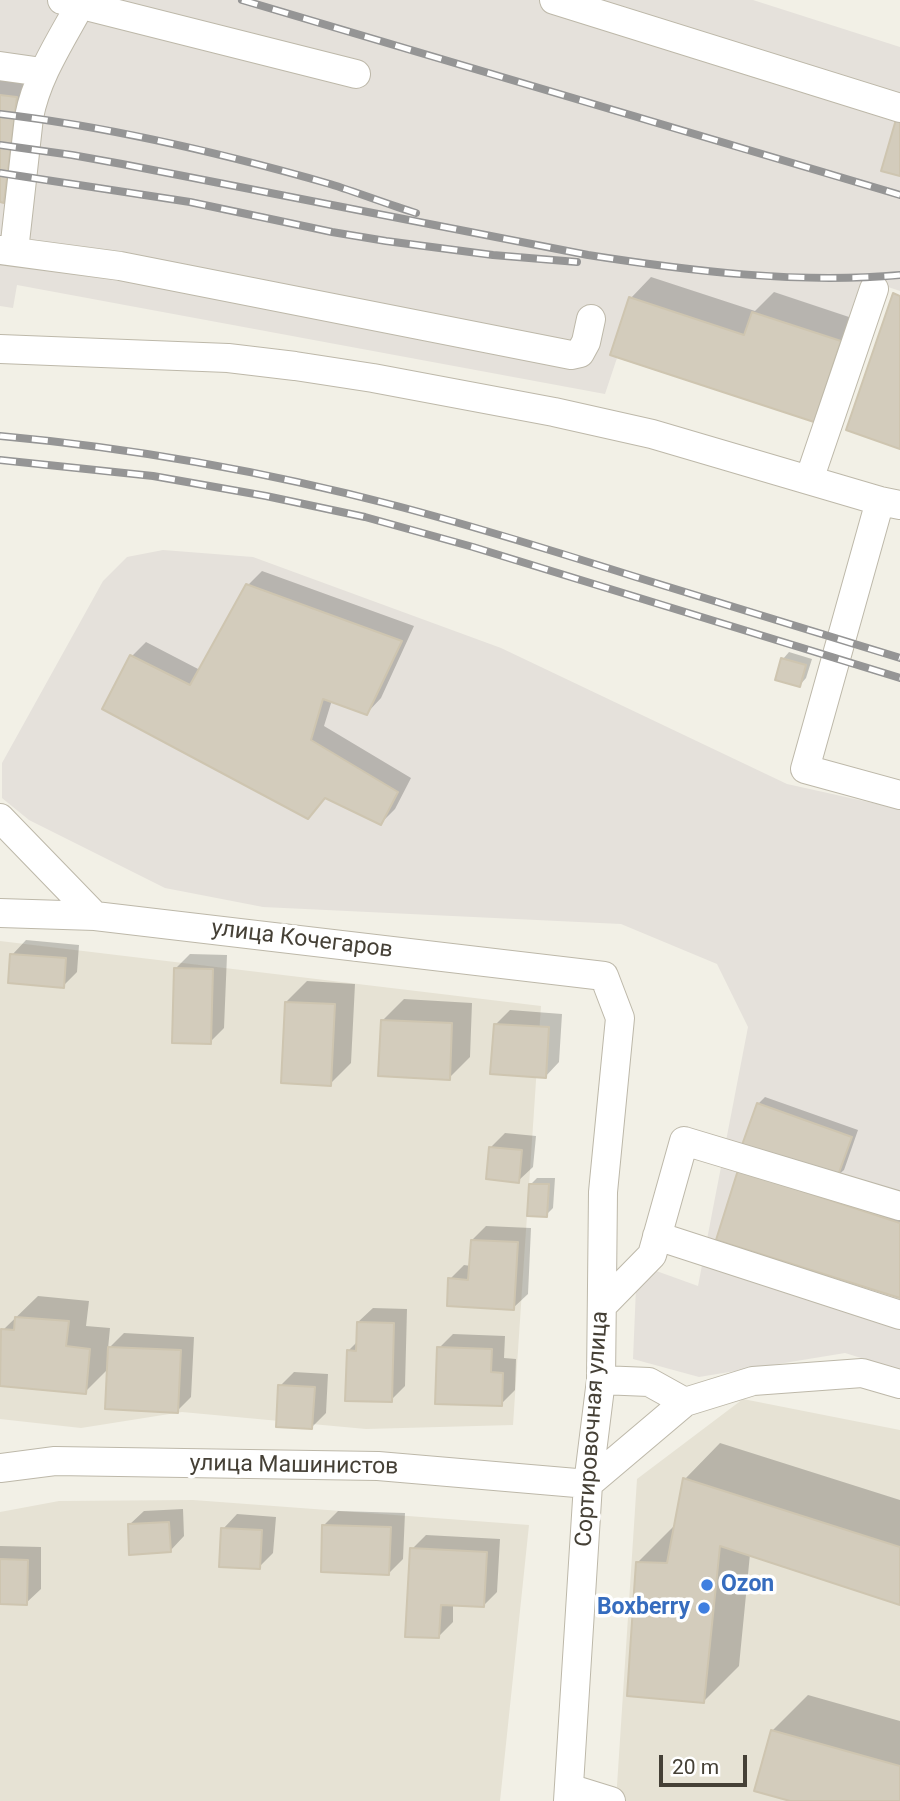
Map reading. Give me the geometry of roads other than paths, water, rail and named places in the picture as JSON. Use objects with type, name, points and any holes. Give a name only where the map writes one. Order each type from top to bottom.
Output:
[{"type":"street","points":[[554,0],[900,108]]},
{"type":"street","points":[[356,74],[71,3],[33,97],[7,251],[120,266],[571,355],[580,353],[592,319]]},
{"type":"street","points":[[0,66],[42,72]]},
{"type":"street","points":[[809,480],[874,289]]},
{"type":"street","points":[[0,349],[228,358],[373,378],[554,412],[652,434],[890,503],[806,769],[900,795]]},
{"type":"street","points":[[0,818],[95,916]]},
{"type":"street","name":"улица Кочегаров","points":[[0,913],[95,916],[604,976]]},
{"type":"street","name":"Сортировочная улица","points":[[569,1795],[589,1484],[601,1380],[604,1192],[620,1018],[604,976]]},
{"type":"street","points":[[602,1306],[652,1255],[684,1141],[900,1206]]},
{"type":"street","points":[[657,1236],[900,1314]]},
{"type":"street","points":[[589,1484],[685,1402],[752,1381],[862,1373],[900,1384]]},
{"type":"street","points":[[601,1380],[649,1382],[685,1402]]},
{"type":"street","name":"улица Машинистов","points":[[0,1468],[55,1461],[378,1466],[589,1484]]},
{"type":"street","points":[[569,1795],[611,1801]]},
{"type":"railway","points":[[242,0],[900,195]]},
{"type":"railway","points":[[0,114],[83,126],[207,152],[330,184],[416,213]]},
{"type":"railway","points":[[0,145],[122,164],[626,261],[783,277],[900,275]]},
{"type":"railway","points":[[0,173],[190,202],[386,241],[493,255],[577,262]]},
{"type":"railway","points":[[0,436],[150,454],[250,472],[348,494],[517,540],[900,658]]},
{"type":"railway","points":[[0,460],[153,476],[365,517],[473,547],[900,678]]},
{"type":"place","name":"Ozon","points":[[707,1585]]},
{"type":"place","name":"Boxberry","points":[[704,1608]]}]
